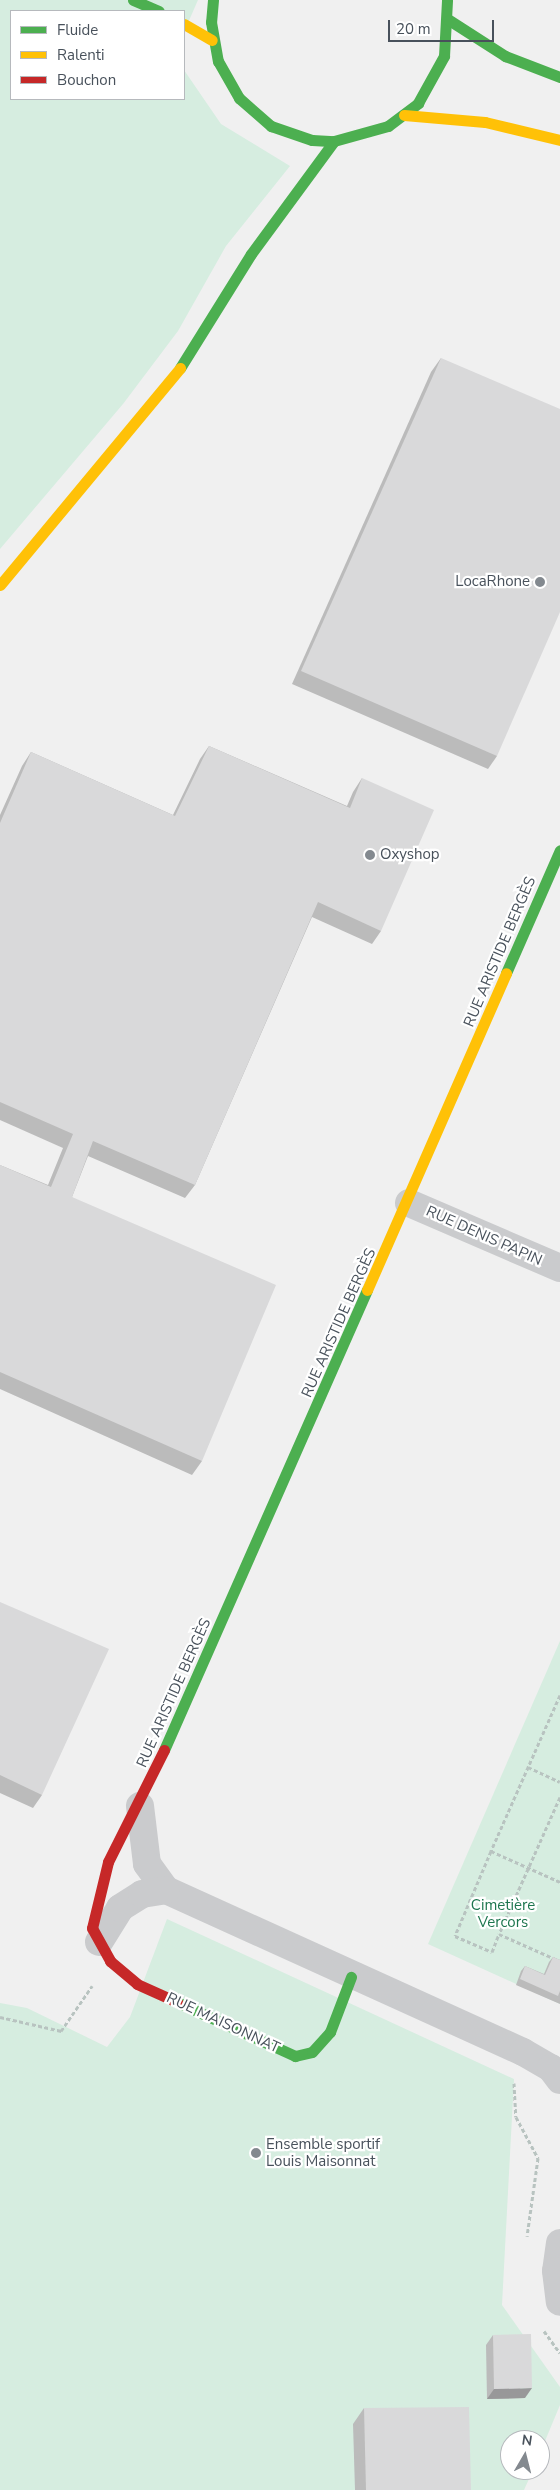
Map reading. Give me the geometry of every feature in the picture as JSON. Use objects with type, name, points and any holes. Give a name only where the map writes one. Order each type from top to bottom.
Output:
[{"type":"main road","points":[[133,0],[157,10]]},
{"type":"main road","points":[[213,0],[212,40],[226,80],[254,114],[291,134],[334,141],[371,134],[404,115],[438,73],[449,20],[447,0]]},
{"type":"main road","points":[[449,20],[505,56],[560,77]]},
{"type":"main road","points":[[185,25],[212,40]]},
{"type":"main road","points":[[404,115],[522,130],[560,140]]},
{"type":"main road","points":[[522,130],[560,148]]},
{"type":"main road","points":[[0,585],[194,351],[252,254],[334,141]]},
{"type":"main road","name":"RUE ARISTIDE BERGÈS","points":[[140,1806],[408,1203],[560,850]]},
{"type":"main road","points":[[104,1952],[92,1928],[108,1862],[140,1806]]},
{"type":"main road","name":"RUE MAISONNAT","points":[[104,1952],[137,1984],[294,2056],[312,2052],[330,2032],[352,1977]]},
{"type":"street","name":"RUE DENIS PAPIN","points":[[408,1203],[560,1268]]},
{"type":"street","points":[[140,1806],[144,1851],[166,1890]]},
{"type":"street","points":[[104,1952],[120,1908],[142,1894],[166,1890],[352,1977],[523,2052],[551,2068],[560,2080]]},
{"type":"street","points":[[560,2243],[556,2272],[560,2302]]},
{"type":"path","points":[[560,1695],[455,1936],[492,1952],[560,1797]]},
{"type":"path","points":[[528,1767],[560,1782]]},
{"type":"path","points":[[491,1851],[560,1882]]},
{"type":"path","points":[[499,1934],[560,1961]]},
{"type":"path","points":[[0,2018],[61,2031],[104,1952]]},
{"type":"path","points":[[523,2052],[513,2073],[516,2117],[538,2158],[525,2245]]},
{"type":"path","points":[[540,2324],[560,2353]]},
{"type":"green space","points":[[0,0],[198,0],[185,30],[185,10],[10,10],[10,100],[185,100],[185,71],[221,124],[290,166],[226,246],[178,331],[123,404],[0,549]]},
{"type":"green space","name":"Cimetière Vercors","points":[[560,1641],[560,2004],[428,1944]]},
{"type":"green space","name":"Ensemble sportif Louis Maisonnat","points":[[167,1919],[514,2079],[502,2305],[560,2387],[560,2405],[550,2430],[500,2430],[500,2480],[528,2480],[524,2490],[0,2490],[0,2003],[27,2008],[107,2047],[130,2017]]},
{"type":"building","points":[[441,358],[560,409],[560,612],[497,756],[301,671]]},
{"type":"building","points":[[209,746],[350,808],[362,778],[434,810],[381,931],[318,902],[195,1185],[93,1141],[72,1197],[276,1285],[202,1461],[0,1372],[0,1165],[51,1187],[73,1134],[0,1102],[0,823],[31,752],[175,816]]},
{"type":"building","points":[[0,1602],[109,1649],[42,1795],[0,1775]]},
{"type":"building","points":[[553,1957],[560,1960],[560,1991],[558,1996],[520,1979],[525,1966],[545,1975]]},
{"type":"building","points":[[531,2334],[532,2388],[494,2389],[493,2335]]},
{"type":"building","points":[[469,2407],[471,2490],[366,2490],[364,2408]]},
{"type":"traffic: fast","points":[[133,0],[157,10]]},
{"type":"traffic: fast","points":[[213,0],[211,22],[218,61],[239,98],[271,126],[312,140],[334,141],[388,126],[418,103],[444,56],[447,0]]},
{"type":"traffic: fast","points":[[449,20],[505,56],[560,77]]},
{"type":"traffic: fast","points":[[180,368],[251,254],[334,141]]},
{"type":"traffic: fast","points":[[506,973],[560,850]]},
{"type":"traffic: fast","points":[[164,1750],[367,1290]]},
{"type":"traffic: fast","points":[[177,2002],[295,2056],[312,2052],[330,2032],[351,1977]]},
{"type":"traffic: slow","points":[[185,25],[212,40]]},
{"type":"traffic: slow","points":[[404,115],[485,122],[560,140]]},
{"type":"traffic: slow","points":[[0,585],[180,368]]},
{"type":"traffic: slow","points":[[367,1290],[506,973]]},
{"type":"traffic: jam","points":[[164,1750],[108,1862],[92,1928],[110,1961],[137,1984],[177,2002]]},
{"type":"place","name":"LocaRhone","points":[[540,582]]},
{"type":"place","name":"Oxyshop","points":[[370,855]]},
{"type":"place","name":"Ensemble sportif Louis Maisonnat","points":[[256,2153]]}]
